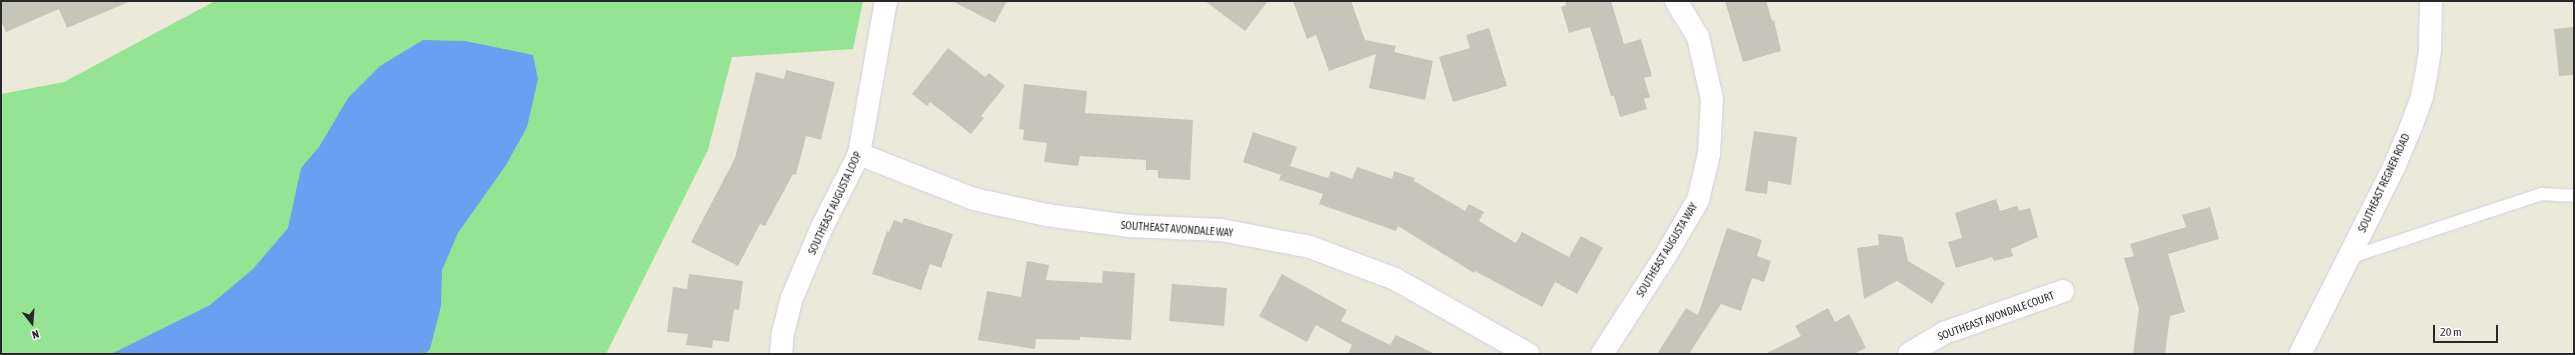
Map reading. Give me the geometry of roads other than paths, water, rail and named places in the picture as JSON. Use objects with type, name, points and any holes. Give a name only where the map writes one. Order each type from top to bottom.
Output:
[{"type":"street","name":"SOUTHEAST AUGUSTA LOOP","points":[[781,354],[783,333],[792,298],[822,227],[859,154],[886,1]]},
{"type":"street","name":"SOUTHEAST AUGUSTA WAY","points":[[1602,354],[1667,253],[1698,200],[1709,154],[1712,100],[1698,37],[1676,1]]},
{"type":"street","name":"SOUTHEAST REGNER ROAD","points":[[2300,354],[2394,167],[2422,96],[2430,50],[2431,1]]},
{"type":"street","name":"SOUTHEAST AVONDALE WAY","points":[[859,154],[974,199],[1046,215],[1129,226],[1221,230],[1310,247],[1395,279],[1528,354]]},
{"type":"street","name":"SOUTHEAST AVONDALE COURT","points":[[1909,354],[1944,333],[2063,292]]},
{"type":"lane","points":[[2348,258],[2541,194],[2574,196]]},
{"type":"water","points":[[423,40],[465,41],[533,55],[538,79],[527,127],[506,165],[458,233],[442,270],[441,306],[430,349],[425,354],[111,354],[210,305],[253,269],[288,228],[301,168],[319,147],[348,98],[380,66]]}]
